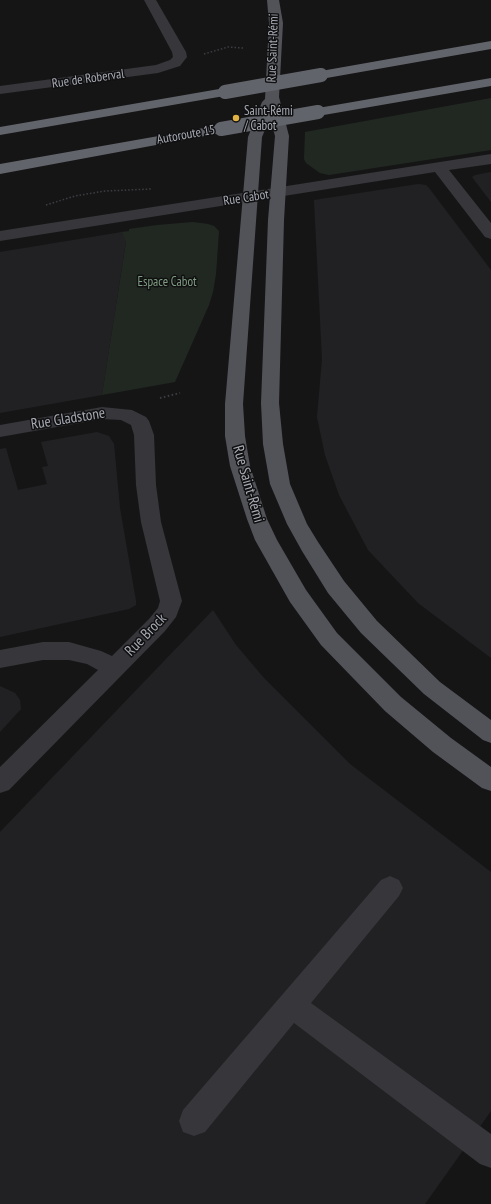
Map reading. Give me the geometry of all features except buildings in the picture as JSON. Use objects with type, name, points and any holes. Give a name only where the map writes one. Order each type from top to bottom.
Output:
[{"type":"highway","points":[[0,131],[491,45]]},
{"type":"highway","name":"Autoroute 15","points":[[0,169],[491,82]]},
{"type":"main road","name":"Rue Saint-Rémi","points":[[273,0],[276,23],[272,97],[282,136],[278,192],[270,403],[273,444],[280,484],[297,524],[309,546],[332,580],[369,627],[432,688],[455,708],[491,733]]},
{"type":"main road","name":"Rue Saint-Rémi","points":[[272,97],[254,137],[234,387],[234,418],[240,466],[256,519],[271,551],[286,577],[329,639],[371,684],[398,708],[442,746],[491,781]]},
{"type":"street","name":"Rue de Roberval","points":[[0,90],[158,69],[175,63],[180,57],[179,52],[150,0]]},
{"type":"street","name":"Rue Cabot","points":[[0,236],[491,159]]},
{"type":"street","points":[[439,167],[491,234]]},
{"type":"street","name":"Rue Gladstone","points":[[0,431],[102,413],[119,412],[135,418]]},
{"type":"street","name":"Rue Brock","points":[[0,783],[157,625],[171,606],[170,596],[151,522],[146,485],[144,435],[141,425],[135,418]]},
{"type":"street","points":[[0,660],[43,651],[69,651],[93,657],[114,668]]},
{"type":"street","points":[[194,1121],[390,888]]},
{"type":"street","points":[[292,1004],[491,1153]]},
{"type":"path","points":[[204,54],[208,51],[228,47],[243,48]]},
{"type":"path","points":[[160,398],[180,393]]},
{"type":"shaded area","points":[[491,172],[491,202],[472,177]]},
{"type":"shaded area","points":[[418,184],[426,185],[429,188],[491,270],[491,658],[418,603],[368,550],[339,495],[325,455],[317,417],[322,359],[314,200]]},
{"type":"shaded area","points":[[122,232],[126,241],[102,395],[0,413],[0,252]]},
{"type":"shaded area","points":[[97,432],[109,436],[114,444],[120,508],[136,605],[129,609],[0,637],[0,449],[6,448],[18,490],[47,484],[42,467],[48,466],[41,442]]},
{"type":"shaded area","points":[[213,610],[236,645],[264,678],[350,764],[491,872],[491,1111],[425,1204],[0,1204],[0,832]]},
{"type":"shaded area","points":[[0,686],[15,693],[20,700],[21,709],[0,732]]},
{"type":"green space","points":[[491,98],[491,150],[329,175],[320,173],[306,163],[304,159],[305,132]]},
{"type":"green space","name":"Espace Cabot","points":[[193,222],[214,226],[219,231],[216,274],[209,305],[175,382],[102,395],[126,242],[122,232],[129,231],[129,229],[157,225]]},
{"type":"place","name":"Saint-Rémi / Cabot","points":[[236,118]]}]
